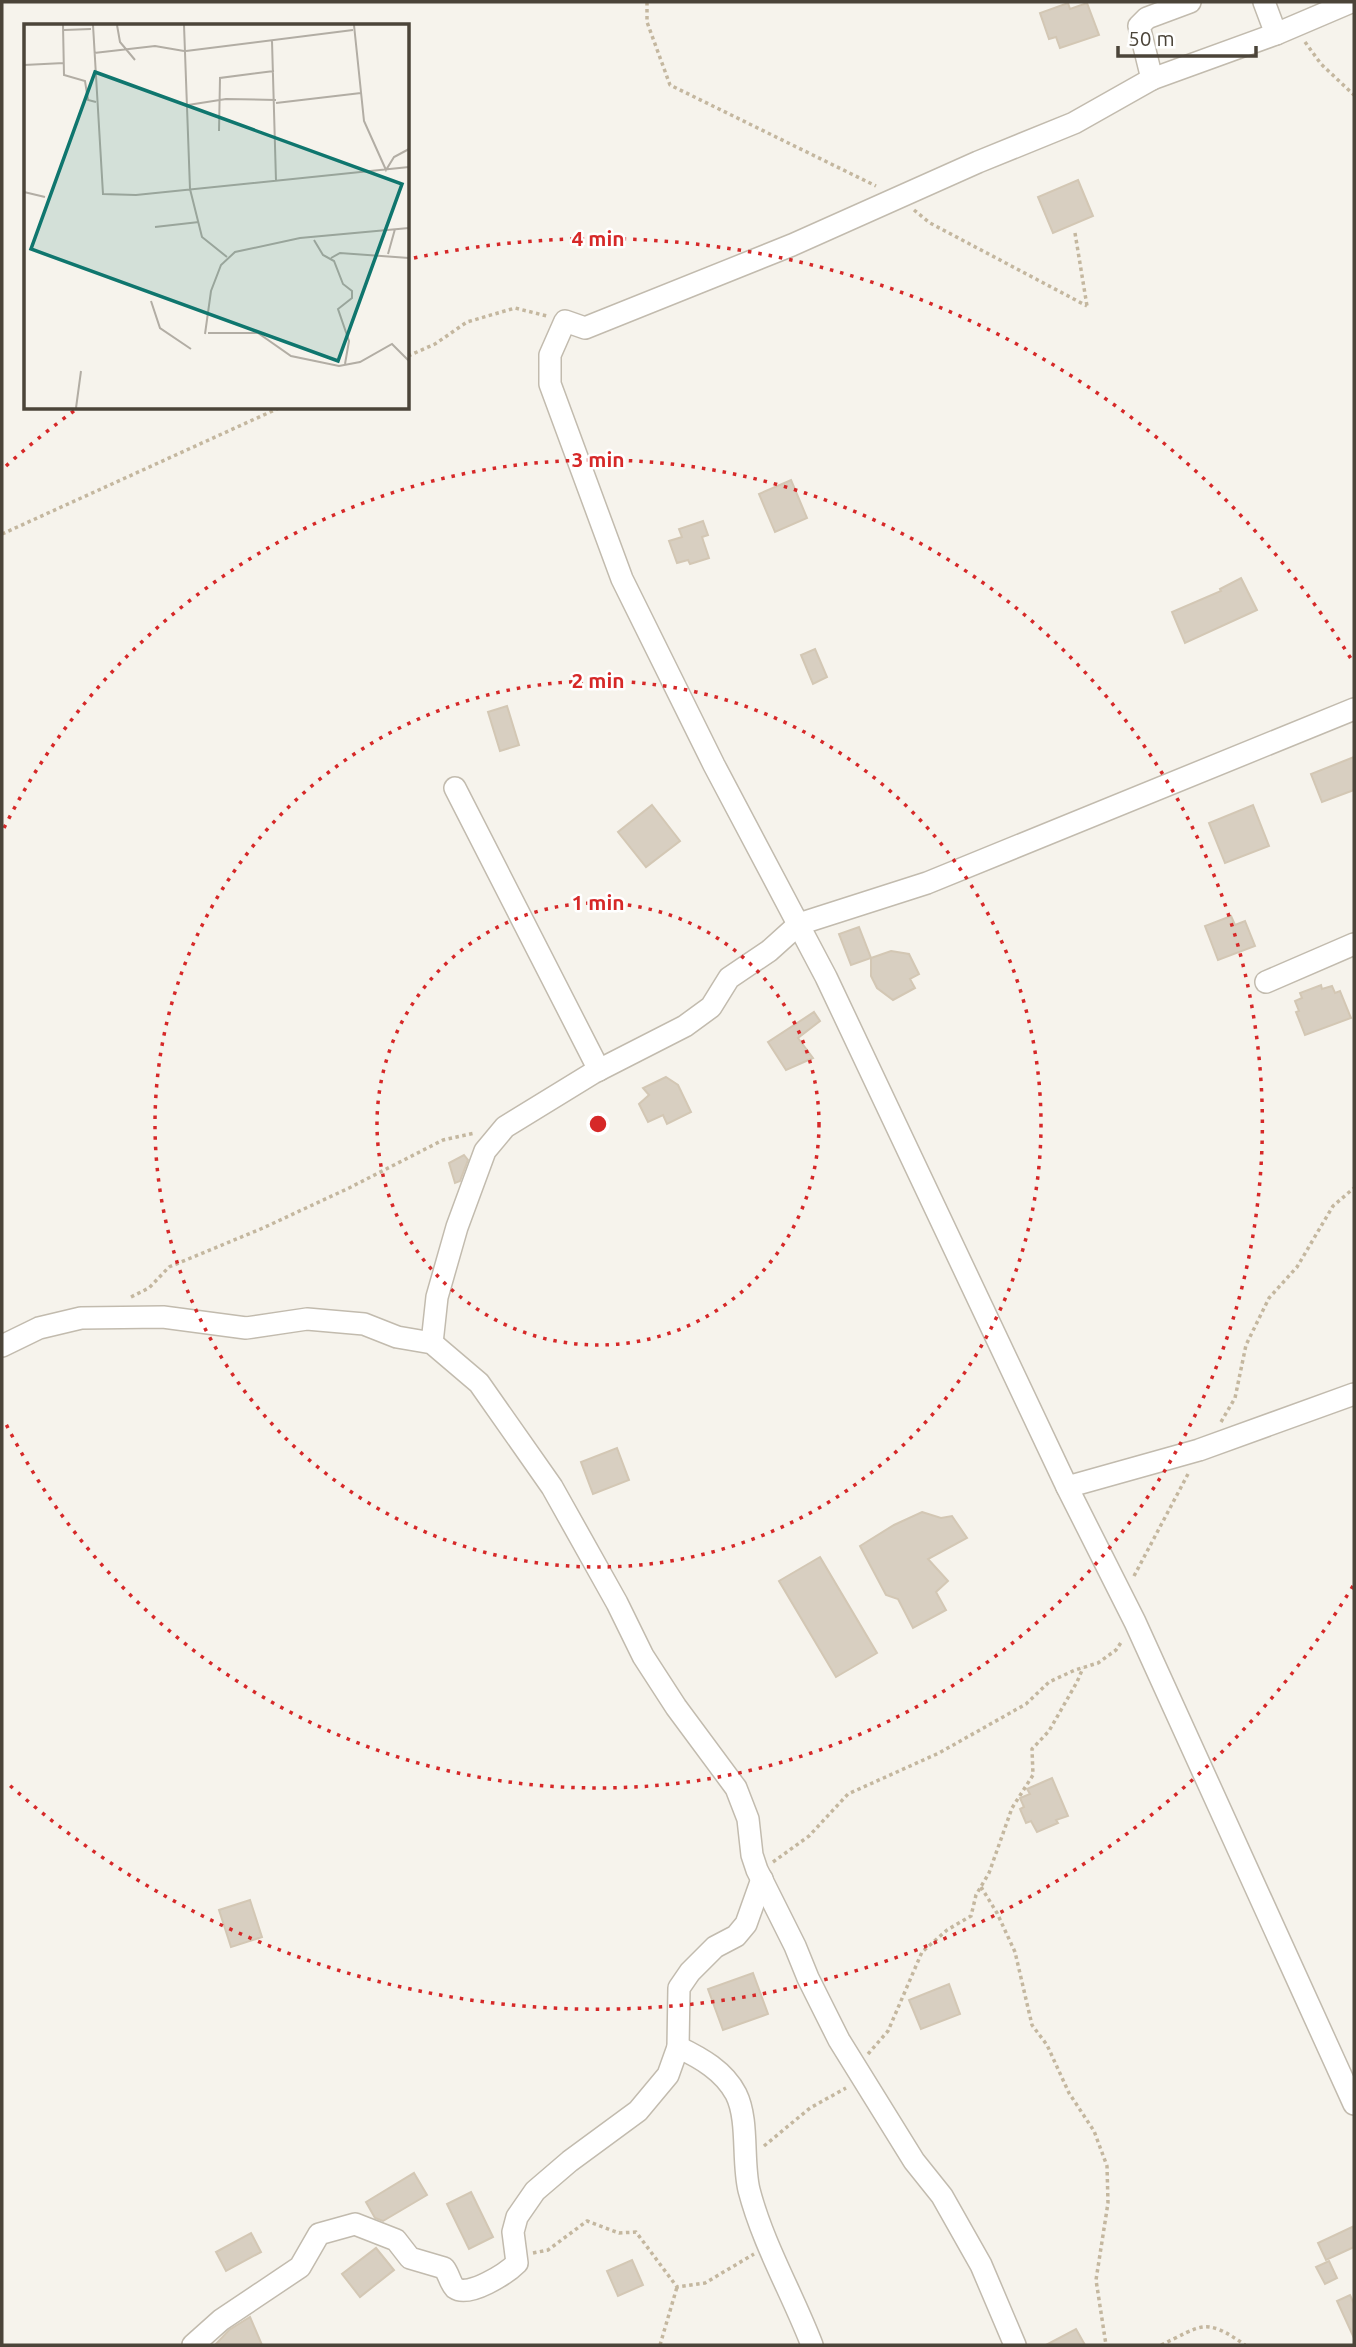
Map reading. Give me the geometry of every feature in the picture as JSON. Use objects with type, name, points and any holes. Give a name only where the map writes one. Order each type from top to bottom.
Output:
[{"type":"street","points":[[1152,79],[1139,26],[1146,18],[1189,2]]},
{"type":"street","points":[[1264,2],[1285,30]]},
{"type":"street","points":[[1351,2],[1285,30],[1152,79],[1074,123],[978,162],[792,245],[585,328],[565,321],[550,355],[550,384],[622,579],[713,765],[826,977],[1067,1487],[1135,1622],[1354,2104]]},
{"type":"street","points":[[432,1343],[437,1297],[457,1227],[485,1151],[505,1126],[599,1070],[685,1026],[711,1007],[729,978],[769,951],[799,924],[927,883],[1354,709]]},
{"type":"street","points":[[455,788],[599,1070]]},
{"type":"street","points":[[1266,982],[1354,944]]},
{"type":"street","points":[[2,1346],[39,1328],[81,1318],[163,1317],[246,1328],[307,1319],[364,1324],[397,1337],[432,1343],[480,1383],[552,1487],[617,1603],[643,1656],[676,1707],[736,1788],[748,1819],[752,1855],[760,1875],[839,2040],[914,2161],[942,2196],[981,2265],[1015,2345]]},
{"type":"street","points":[[1067,1487],[1203,1449],[1354,1394]]},
{"type":"street","points":[[193,2345],[221,2320],[300,2267],[320,2234],[355,2224],[396,2240],[410,2258],[444,2268],[453,2286],[463,2290],[507,2273],[517,2263],[513,2232],[517,2217],[535,2191],[570,2161],[638,2111],[668,2074],[678,2048],[679,1988],[690,1972],[715,1947],[736,1936],[746,1924],[760,1875]]},
{"type":"street","points":[[678,2048],[703,2059],[724,2078],[737,2095],[750,2193],[812,2345]]},
{"type":"path","points":[[647,2],[647,22],[670,85],[899,197],[930,223],[1087,306],[1075,233]]},
{"type":"path","points":[[1285,30],[1354,95]]},
{"type":"path","points":[[410,355],[435,344],[467,322],[515,307],[565,321]]},
{"type":"path","points":[[2,534],[275,410]]},
{"type":"path","points":[[98,1318],[123,1301],[149,1289],[169,1267],[263,1228],[443,1140],[505,1126]]},
{"type":"path","points":[[1125,1603],[1137,1567],[1235,1398],[1246,1345],[1269,1298],[1297,1267],[1333,1206],[1354,1188]]},
{"type":"path","points":[[760,1875],[809,1836],[848,1794],[939,1754],[1026,1704],[1049,1682],[1098,1663],[1116,1650],[1135,1622]]},
{"type":"path","points":[[745,2158],[860,2074],[888,2031],[922,1952],[947,1930],[971,1916],[976,1895],[989,1873],[1012,1808],[1033,1775],[1032,1749],[1049,1731],[1083,1668]]},
{"type":"path","points":[[981,1887],[997,1913],[1015,1952],[1032,2025],[1047,2045],[1069,2093],[1094,2132],[1107,2166],[1108,2203],[1096,2280],[1106,2345]]},
{"type":"path","points":[[518,2257],[548,2250],[587,2221],[618,2233],[636,2232],[677,2287]]},
{"type":"path","points":[[677,2287],[705,2283],[769,2244]]},
{"type":"path","points":[[660,2345],[677,2287]]},
{"type":"path","points":[[1161,2345],[1193,2328],[1208,2327],[1223,2330],[1245,2345]]},
{"type":"building","points":[[1068,3],[1070,9],[1087,3],[1099,35],[1060,48],[1056,37],[1049,39],[1040,13]]},
{"type":"building","points":[[1078,180],[1093,216],[1053,233],[1038,197]]},
{"type":"building","points":[[791,480],[807,518],[775,532],[759,494]]},
{"type":"building","points":[[703,521],[708,535],[702,537],[709,558],[690,564],[688,560],[677,563],[669,541],[682,537],[679,529]]},
{"type":"building","points":[[1241,578],[1257,610],[1185,643],[1172,612],[1221,591],[1220,589]]},
{"type":"building","points":[[815,649],[827,677],[813,684],[801,655]]},
{"type":"building","points":[[507,706],[519,745],[500,751],[488,712]]},
{"type":"building","points":[[1354,757],[1354,790],[1322,802],[1311,774]]},
{"type":"building","points":[[652,805],[680,841],[646,867],[618,832]]},
{"type":"building","points":[[1253,805],[1269,846],[1225,863],[1209,823]]},
{"type":"building","points":[[1231,916],[1235,925],[1245,921],[1255,946],[1218,960],[1205,926]]},
{"type":"building","points":[[859,927],[871,958],[851,965],[839,934]]},
{"type":"building","points":[[891,951],[909,954],[919,974],[910,979],[915,988],[893,1000],[877,988],[871,976],[871,958]]},
{"type":"building","points":[[1321,985],[1322,989],[1332,986],[1335,993],[1340,991],[1351,1018],[1305,1035],[1296,1012],[1299,1011],[1295,1001],[1302,998],[1300,993]]},
{"type":"building","points":[[814,1012],[820,1021],[798,1038],[813,1058],[786,1070],[768,1042]]},
{"type":"building","points":[[666,1077],[678,1085],[691,1112],[667,1124],[663,1115],[648,1122],[639,1104],[649,1095],[643,1088]]},
{"type":"building","points":[[464,1155],[468,1160],[460,1181],[455,1183],[449,1163]]},
{"type":"building","points":[[617,1448],[629,1480],[593,1494],[581,1462]]},
{"type":"building","points":[[922,1512],[941,1518],[952,1516],[967,1538],[928,1559],[948,1581],[936,1592],[946,1610],[913,1628],[898,1599],[886,1595],[860,1546]]},
{"type":"building","points":[[820,1557],[877,1653],[836,1677],[779,1581]]},
{"type":"building","points":[[1052,1778],[1068,1816],[1037,1832],[1031,1821],[1026,1823],[1020,1809],[1024,1807],[1020,1798],[1030,1794],[1027,1789]]},
{"type":"building","points":[[250,1900],[262,1937],[231,1947],[219,1910]]},
{"type":"building","points":[[753,1973],[768,2014],[723,2030],[708,1989]]},
{"type":"building","points":[[949,1984],[960,2014],[921,2029],[909,2000]]},
{"type":"building","points":[[414,2173],[427,2195],[383,2221],[375,2218],[366,2202]]},
{"type":"building","points":[[471,2192],[493,2237],[469,2249],[447,2204]]},
{"type":"building","points":[[1354,2226],[1354,2247],[1326,2260],[1318,2243]]},
{"type":"building","points":[[251,2233],[261,2252],[226,2271],[216,2252]]},
{"type":"building","points":[[376,2248],[394,2270],[360,2297],[342,2274]]},
{"type":"building","points":[[632,2260],[643,2285],[618,2296],[607,2271]]},
{"type":"building","points":[[1329,2261],[1337,2278],[1325,2284],[1316,2267]]},
{"type":"building","points":[[1350,2295],[1354,2304],[1354,2338],[1337,2301]]},
{"type":"building","points":[[250,2317],[262,2345],[215,2345],[229,2330]]},
{"type":"building","points":[[1076,2329],[1085,2345],[1046,2345]]}]
